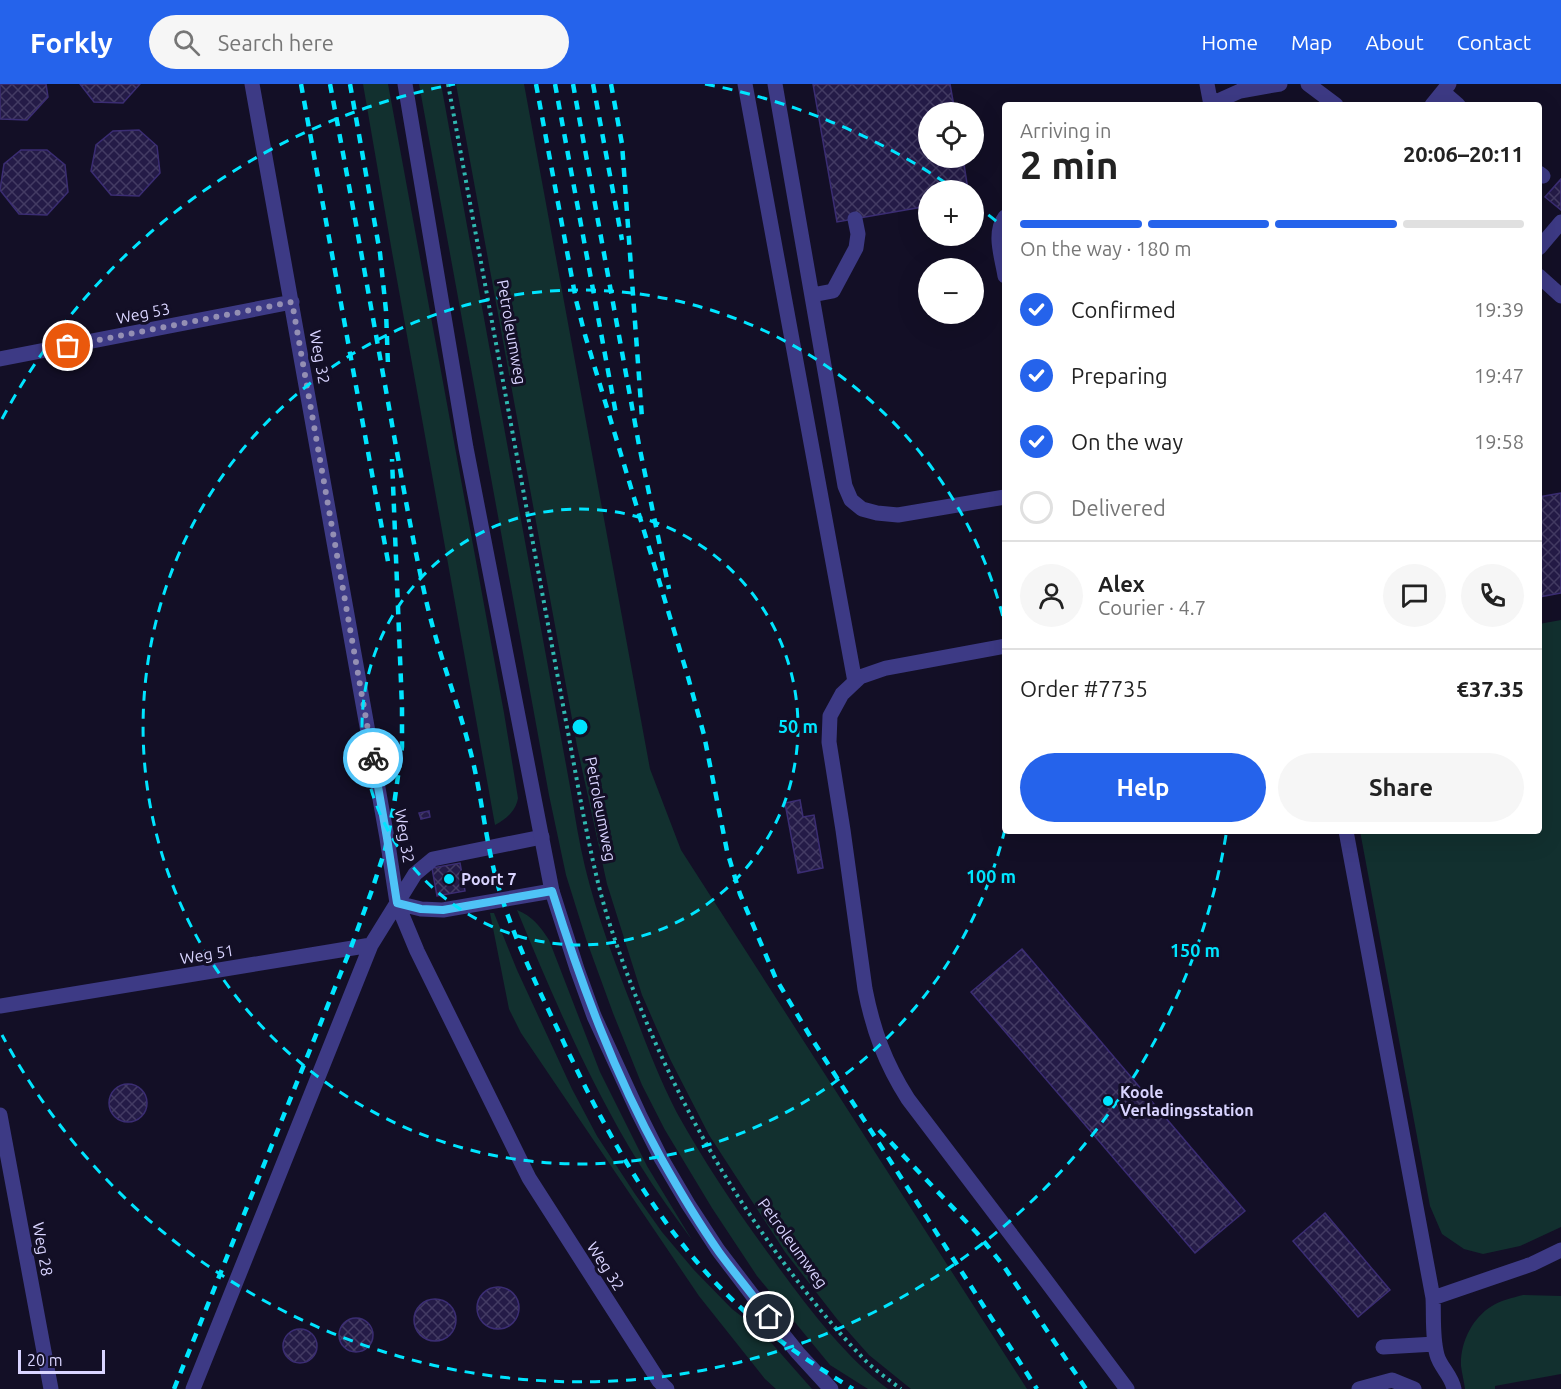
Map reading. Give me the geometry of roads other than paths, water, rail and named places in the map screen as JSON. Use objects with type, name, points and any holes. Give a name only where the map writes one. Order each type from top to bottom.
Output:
[{"type":"street","name":"Weg 32","points":[[252,84],[397,903],[417,951],[529,1178],[663,1385]]},
{"type":"street","points":[[405,84],[466,448],[552,891],[577,969],[594,1016],[620,1075],[661,1158],[688,1204],[718,1250],[769,1317],[831,1389]]},
{"type":"street","points":[[745,84],[855,682]]},
{"type":"street","points":[[775,84],[845,486],[851,500],[862,509],[898,515],[1002,498]]},
{"type":"street","points":[[1207,84],[1210,102]]},
{"type":"street","points":[[1217,102],[1240,92],[1280,84]]},
{"type":"street","points":[[1308,84],[1332,102]]},
{"type":"street","points":[[1434,102],[1446,88],[1456,102]]},
{"type":"street","points":[[812,295],[833,291],[856,248],[858,234],[855,219]]},
{"type":"street","points":[[1002,221],[998,233],[1002,258]]},
{"type":"street","points":[[1542,244],[1561,222]]},
{"type":"street","points":[[1542,279],[1561,296]]},
{"type":"street","name":"Weg 53","points":[[0,359],[292,302]]},
{"type":"street","points":[[1002,647],[886,668],[860,678],[842,693],[830,716],[829,742],[870,1011],[883,1054],[908,1099],[1127,1389]]},
{"type":"street","points":[[1347,834],[1433,1298],[1437,1358],[1453,1383],[1454,1389]]},
{"type":"street","points":[[193,1389],[371,945],[415,874],[433,859],[542,837]]},
{"type":"street","points":[[397,903],[421,909],[443,910],[552,891]]},
{"type":"street","name":"Weg 51","points":[[0,1006],[371,945]]},
{"type":"street","name":"Weg 28","points":[[0,1115],[51,1389]]},
{"type":"street","points":[[1433,1298],[1532,1264],[1561,1250]]},
{"type":"street","points":[[1383,1347],[1435,1344]]},
{"type":"street","points":[[1359,1389],[1392,1380],[1414,1389]]},
{"type":"street","points":[[645,1389],[663,1385]]},
{"type":"railway","points":[[301,84],[389,567]]},
{"type":"railway","points":[[330,84],[404,493],[426,600],[469,746],[494,871],[518,943],[576,1068],[614,1142],[659,1213],[684,1247],[711,1278],[767,1330],[853,1389]]},
{"type":"railway","points":[[350,84],[380,253],[386,311],[388,366]]},
{"type":"railway","points":[[536,84],[576,300],[688,677],[704,735],[727,851],[740,894],[776,979],[810,1036],[1037,1389]]},
{"type":"railway","points":[[555,84],[616,414]]},
{"type":"railway","points":[[573,84],[639,445],[669,589]]},
{"type":"railway","points":[[593,84],[622,240]]},
{"type":"railway","points":[[611,84],[622,144],[642,418]]},
{"type":"railway","points":[[174,1389],[350,950],[385,850],[402,747],[392,459]]},
{"type":"railway","points":[[879,1130],[977,1233],[1003,1265],[1086,1389]]},
{"type":"place","name":"Poort 7","points":[[449,879]]},
{"type":"place","name":"Koole Verladingsstation","points":[[1108,1101]]}]
